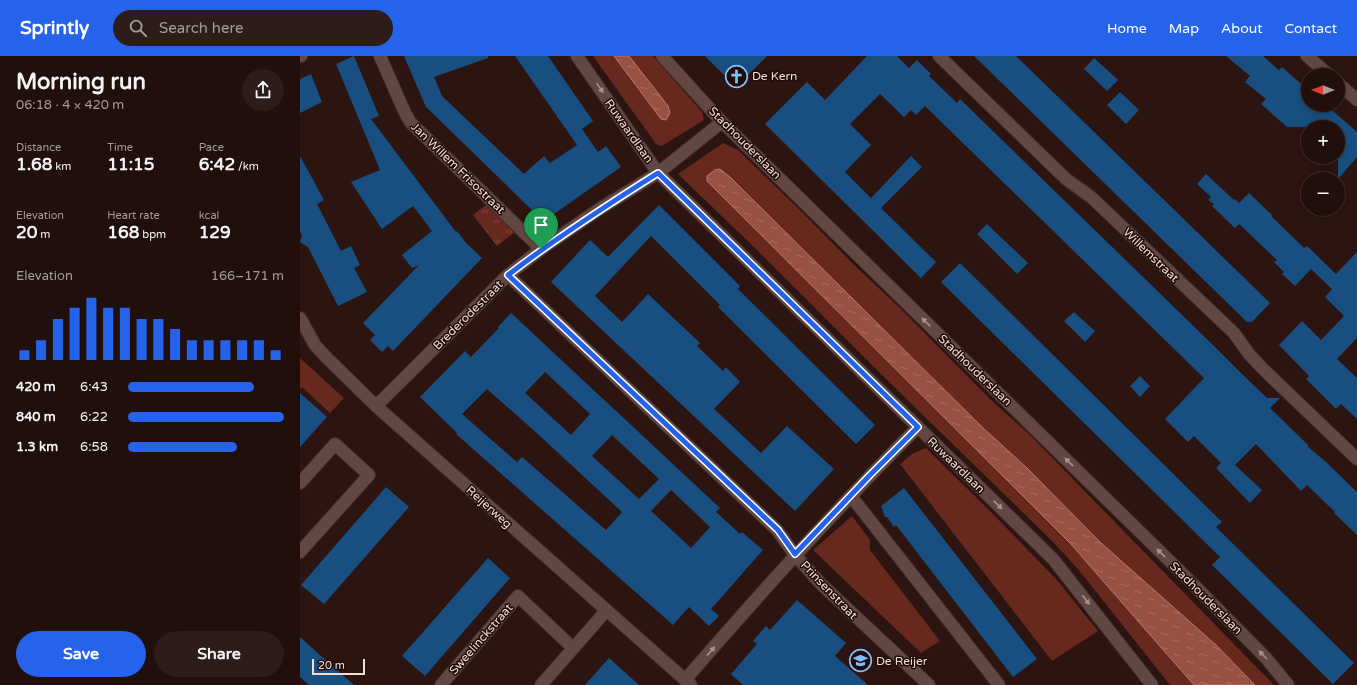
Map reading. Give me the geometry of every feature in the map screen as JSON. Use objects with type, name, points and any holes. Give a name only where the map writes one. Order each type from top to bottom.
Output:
[{"type":"street","name":"Jan Willem Frisostraat","points":[[380,56],[405,113],[411,123],[541,249]]},
{"type":"street","name":"Ruwaardlaan","points":[[578,56],[658,173],[1053,559],[1152,685]]},
{"type":"street","name":"Stadhouderslaan","points":[[662,56],[722,122],[1189,580],[1266,658],[1288,685]]},
{"type":"street","name":"Willemstraat","points":[[939,56],[1066,179],[1091,197],[1234,333],[1248,354],[1357,459]]},
{"type":"street","points":[[1307,56],[1321,68]]},
{"type":"street","points":[[1345,89],[1357,100]]},
{"type":"street","name":"Brederodestraat","points":[[376,406],[508,275],[541,249],[601,208],[658,173],[722,122]]},
{"type":"street","name":"Prinsenstraat","points":[[508,275],[778,530],[795,554],[821,584],[929,685]]},
{"type":"street","name":"Reijerweg","points":[[300,318],[315,344],[325,356],[376,406],[688,683]]},
{"type":"street","points":[[688,683],[795,554],[918,427]]},
{"type":"street","points":[[300,483],[335,444],[370,475],[300,552]]},
{"type":"street","points":[[851,496],[999,685]]},
{"type":"street","name":"Sweelinckstraat","points":[[441,685],[518,596],[574,648]]},
{"type":"street","points":[[541,685],[606,611]]},
{"type":"green space","points":[[593,56],[614,56],[646,99],[634,64],[629,56],[653,56],[702,112],[704,120],[662,146],[656,144]]},
{"type":"green space","points":[[723,143],[738,150],[853,264],[897,305],[991,400],[1032,437],[1274,685],[1255,685],[1216,645],[1100,542],[1027,468],[982,427],[789,236],[707,181],[1070,543],[1194,685],[1170,685],[1078,569],[1051,540],[678,174]]},
{"type":"green space","points":[[490,202],[514,233],[497,246],[473,215]]},
{"type":"green space","points":[[300,358],[344,398],[330,413],[302,387],[300,389]]},
{"type":"green space","points":[[926,448],[1057,580],[1098,631],[1052,661],[900,464],[912,454]]},
{"type":"green space","points":[[852,516],[870,540],[870,550],[940,641],[921,653],[813,550]]},
{"type":"water","points":[[614,56],[629,56],[668,106],[670,113],[666,120],[661,119]]},
{"type":"water","points":[[720,169],[730,177],[982,427],[1027,468],[1100,542],[1216,645],[1255,685],[1194,685],[1070,543],[707,181],[707,176],[715,170]]},
{"type":"building","points":[[354,56],[379,116],[371,119],[456,232],[457,231],[466,243],[482,258],[393,351],[388,346],[382,352],[370,340],[375,335],[363,323],[419,265],[412,268],[402,255],[432,231],[413,206],[382,229],[351,182],[380,170],[336,64]]},
{"type":"building","points":[[404,56],[488,56],[488,58],[434,77],[442,96],[524,174],[544,156],[550,163],[577,145],[515,56],[548,56],[593,121],[582,129],[598,152],[606,146],[621,167],[541,223],[532,210],[426,107]]},
{"type":"building","name":"De Kern","points":[[705,56],[767,56],[736,87]]},
{"type":"building","points":[[867,56],[897,56],[909,68],[917,60],[931,74],[929,76],[957,103],[960,99],[1267,398],[1280,398],[1270,408],[1308,445],[1308,447],[1357,492],[1357,535],[1307,485],[1301,491],[1256,444],[1235,465],[1262,490],[1250,503],[1216,468],[1221,463],[1194,436],[1188,442],[1165,419],[1204,378],[925,106],[916,115],[911,110],[904,117],[880,94],[850,124],[871,145],[845,172],[871,198],[911,156],[922,167],[881,208],[936,262],[921,278],[765,124],[807,82],[825,100]]},
{"type":"building","points":[[974,56],[1016,56],[1270,303],[1252,322],[1247,322]]},
{"type":"building","points":[[1226,56],[1263,56],[1279,70],[1282,67],[1301,84],[1301,112],[1334,112],[1343,120],[1301,120],[1301,127],[1287,127],[1261,104],[1266,99],[1245,82],[1250,76]]},
{"type":"building","points":[[1094,58],[1118,80],[1107,91],[1084,69]]},
{"type":"building","points":[[311,74],[322,102],[300,113],[300,79]]},
{"type":"building","points":[[1120,92],[1139,110],[1126,124],[1107,105]]},
{"type":"building","points":[[1345,122],[1357,132],[1357,157],[1344,172],[1338,172],[1338,164],[1345,164]]},
{"type":"building","points":[[300,156],[324,200],[317,204],[341,251],[351,246],[360,265],[354,268],[367,292],[338,306],[308,247],[300,242],[302,235],[300,232]]},
{"type":"building","points":[[1206,174],[1239,203],[1249,193],[1304,248],[1307,246],[1336,274],[1357,252],[1357,338],[1337,359],[1357,378],[1357,419],[1341,404],[1336,409],[1306,379],[1309,376],[1279,345],[1302,321],[1321,340],[1344,316],[1325,297],[1332,289],[1311,269],[1295,286],[1282,274],[1284,272],[1274,262],[1277,260],[1239,224],[1235,228],[1212,206],[1214,204],[1208,200],[1211,197],[1197,184]]},
{"type":"building","points":[[659,205],[740,286],[738,289],[875,425],[856,444],[718,307],[720,305],[651,236],[595,296],[622,322],[648,294],[700,343],[697,346],[723,371],[726,367],[740,382],[714,409],[761,453],[787,426],[834,469],[795,511],[551,282],[590,240],[608,257]]},
{"type":"building","points":[[987,224],[1028,263],[1017,274],[977,234]]},
{"type":"building","points":[[960,263],[1222,522],[1216,527],[1354,663],[1333,684],[1212,565],[1220,557],[941,282]]},
{"type":"building","points":[[1074,312],[1095,331],[1085,342],[1064,321]]},
{"type":"building","points":[[511,313],[720,508],[716,512],[740,534],[742,532],[763,550],[711,609],[719,616],[709,626],[689,607],[673,625],[456,434],[457,433],[420,397],[465,351],[471,357],[499,328],[498,327]],"holes":[[[545,372],[590,414],[571,435],[525,393]],[[487,389],[622,512],[606,530],[522,457],[517,462],[462,414]],[[612,435],[659,479],[639,499],[592,456]],[[671,490],[710,527],[691,548],[651,511]]]},
{"type":"building","points":[[1140,376],[1150,386],[1140,397],[1130,386]]},
{"type":"building","points":[[300,393],[327,417],[300,447]]},
{"type":"building","points":[[386,487],[409,507],[324,604],[301,585]]},
{"type":"building","points":[[904,488],[1037,659],[1013,677],[896,525],[894,527],[887,517],[885,517],[881,506]]},
{"type":"building","points":[[488,558],[510,578],[425,676],[402,656]]},
{"type":"building","points":[[797,600],[846,643],[835,656],[868,685],[743,685],[731,674],[757,644],[753,641],[766,626],[770,630]]},
{"type":"building","points":[[300,637],[354,685],[309,685],[300,677]]},
{"type":"building","points":[[609,658],[639,685],[585,685]]},
{"type":"place","name":"De Kern","points":[[736,76]]},
{"type":"place","name":"De Reijer","points":[[860,661]]},
{"type":"route","points":[[658,173],[918,427],[795,554],[778,530],[508,275],[541,249],[601,208],[658,173]]}]
